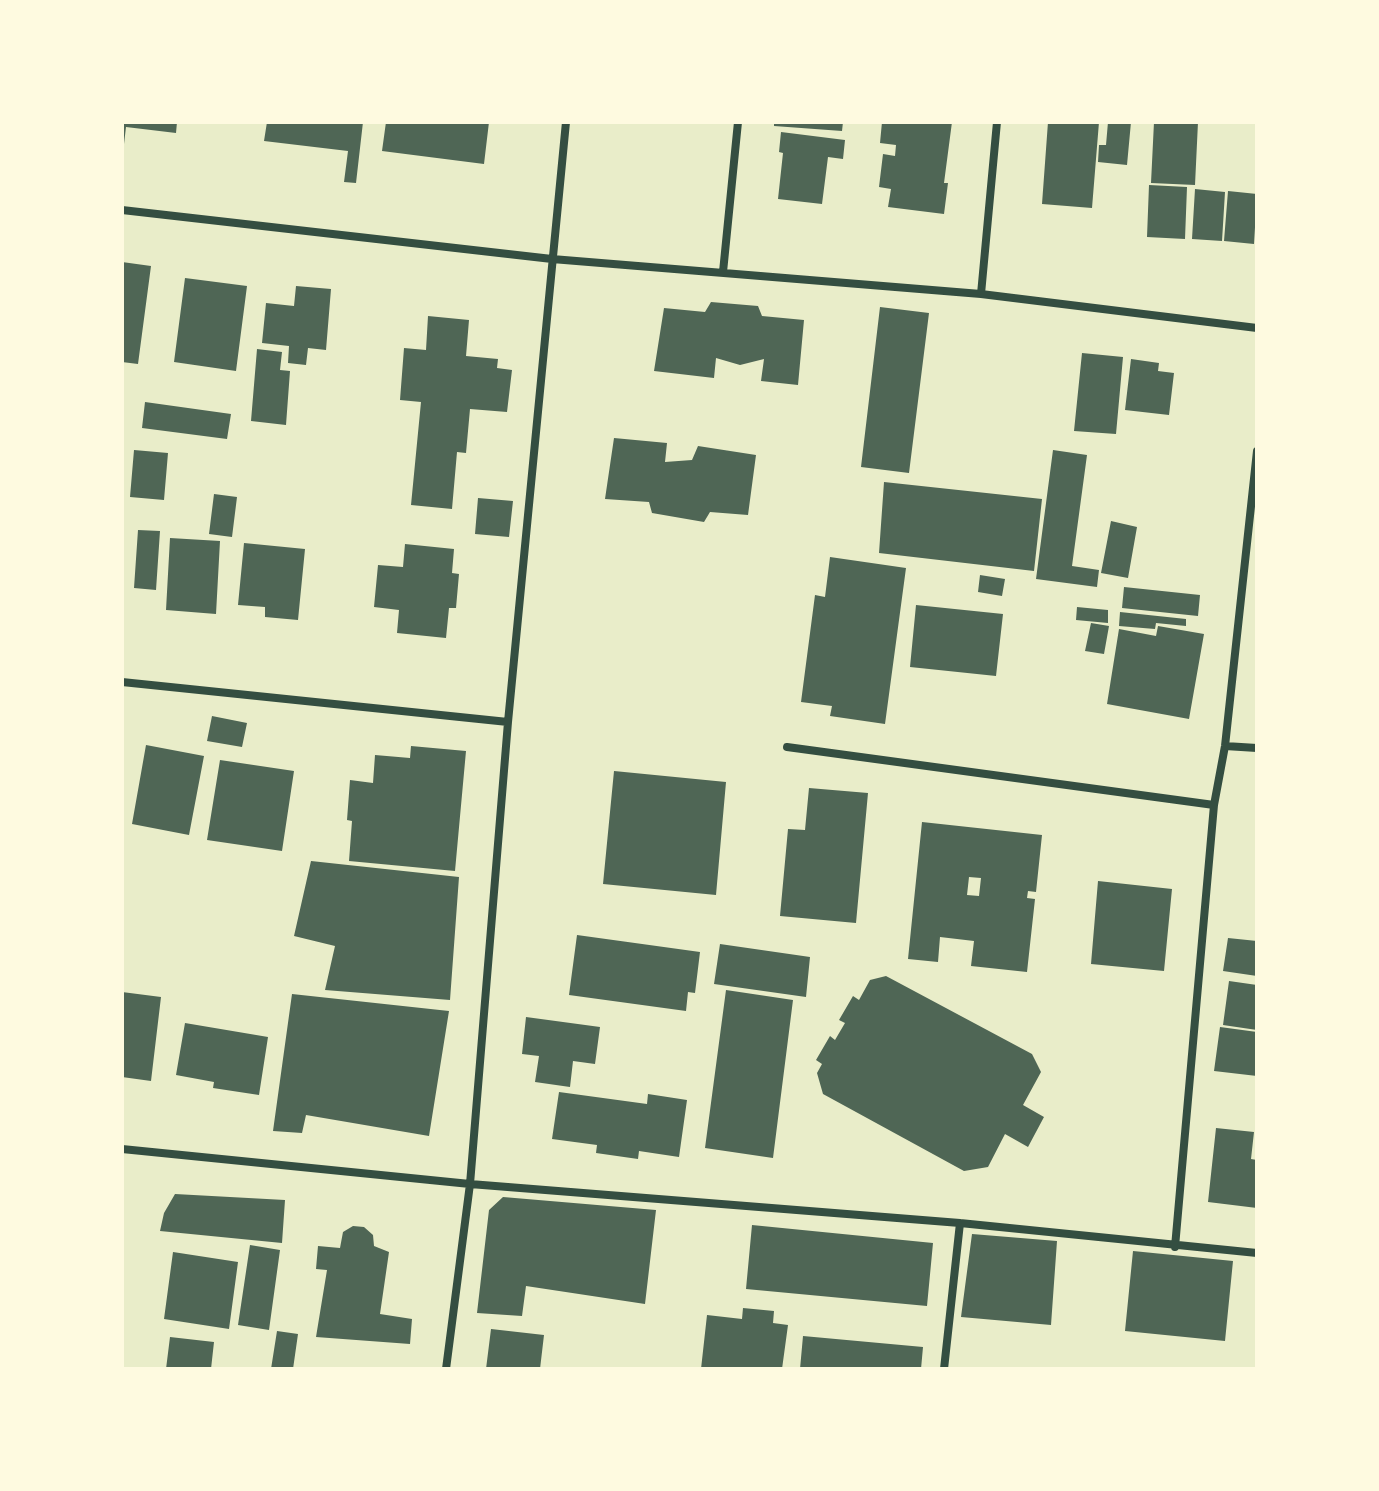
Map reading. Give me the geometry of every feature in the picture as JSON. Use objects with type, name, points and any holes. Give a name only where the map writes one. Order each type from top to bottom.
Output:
[{"type":"street","points":[[446,1369],[470,1184],[508,722],[566,122]]},
{"type":"street","points":[[723,272],[738,122]]},
{"type":"street","points":[[981,294],[997,122]]},
{"type":"street","points":[[122,210],[552,259],[981,294],[1257,328]]},
{"type":"street","points":[[1175,1247],[1214,805],[1225,746],[1257,451]]},
{"type":"street","points":[[122,682],[508,722]]},
{"type":"street","points":[[1225,746],[1257,748]]},
{"type":"street","points":[[787,747],[1214,805]]},
{"type":"street","points":[[122,1149],[470,1184],[960,1223],[1257,1253]]},
{"type":"street","points":[[944,1369],[960,1223]]},
{"type":"building","points":[[122,122],[177,122],[176,133],[126,127],[122,144]]},
{"type":"building","points":[[267,122],[363,122],[356,183],[344,182],[348,151],[264,141]]},
{"type":"building","points":[[386,122],[489,122],[484,164],[382,151]]},
{"type":"building","points":[[774,122],[843,122],[842,131],[774,126]]},
{"type":"building","points":[[882,122],[952,122],[944,183],[948,183],[944,214],[888,207],[891,189],[879,187],[883,154],[895,156],[896,145],[880,143]]},
{"type":"building","points":[[1048,122],[1099,122],[1092,208],[1042,204]]},
{"type":"building","points":[[1108,122],[1131,122],[1127,165],[1098,162],[1099,145],[1106,145]]},
{"type":"building","points":[[1154,122],[1198,122],[1195,185],[1151,183]]},
{"type":"building","points":[[781,132],[845,140],[843,159],[828,157],[822,204],[778,199],[783,153],[779,152]]},
{"type":"building","points":[[1149,185],[1187,187],[1185,239],[1147,237]]},
{"type":"building","points":[[1195,189],[1225,192],[1222,241],[1192,239]]},
{"type":"building","points":[[1228,191],[1257,194],[1254,244],[1224,241]]},
{"type":"building","points":[[122,262],[151,266],[138,364],[122,362]]},
{"type":"building","points":[[185,278],[247,286],[236,371],[174,362]]},
{"type":"building","points":[[296,286],[331,289],[326,350],[308,348],[306,365],[288,363],[289,346],[262,343],[266,303],[294,306]]},
{"type":"building","points":[[711,302],[758,306],[762,316],[804,320],[798,385],[761,381],[764,359],[740,365],[716,358],[714,378],[654,371],[664,308],[705,312]]},
{"type":"building","points":[[880,307],[929,313],[909,473],[861,467]]},
{"type":"building","points":[[428,316],[469,320],[466,356],[498,359],[497,368],[512,370],[507,412],[470,409],[466,453],[457,452],[452,509],[411,505],[421,402],[400,400],[404,348],[426,350]]},
{"type":"building","points":[[257,349],[282,352],[280,370],[290,371],[286,425],[251,421]]},
{"type":"building","points":[[1082,353],[1123,357],[1116,434],[1074,431]]},
{"type":"building","points":[[1131,359],[1159,363],[1158,371],[1174,373],[1169,415],[1125,410]]},
{"type":"building","points":[[145,402],[231,414],[227,439],[142,428]]},
{"type":"building","points":[[614,438],[667,443],[665,462],[692,460],[698,446],[756,455],[748,515],[710,512],[704,522],[652,513],[649,502],[605,499]]},
{"type":"building","points":[[134,450],[168,453],[164,500],[130,497]]},
{"type":"building","points":[[1053,450],[1087,455],[1072,566],[1099,570],[1097,587],[1036,579]]},
{"type":"building","points":[[884,482],[1042,499],[1034,571],[879,553]]},
{"type":"building","points":[[214,494],[237,497],[232,537],[209,534]]},
{"type":"building","points":[[478,498],[513,501],[509,537],[475,534]]},
{"type":"building","points":[[1111,521],[1137,527],[1128,578],[1101,573]]},
{"type":"building","points":[[138,530],[160,531],[156,590],[134,588]]},
{"type":"building","points":[[170,538],[220,541],[216,614],[166,610]]},
{"type":"building","points":[[244,543],[305,549],[298,620],[265,617],[265,607],[238,605]]},
{"type":"building","points":[[405,544],[454,549],[452,573],[459,574],[456,608],[449,608],[446,638],[397,633],[399,610],[374,607],[378,565],[403,567]]},
{"type":"building","points":[[830,557],[906,568],[885,724],[830,716],[832,706],[801,702],[815,595],[825,597]]},
{"type":"building","points":[[980,575],[1005,579],[1002,596],[978,592]]},
{"type":"building","points":[[1124,587],[1200,595],[1198,616],[1122,608]]},
{"type":"building","points":[[916,605],[1003,614],[996,676],[910,667]]},
{"type":"building","points":[[1077,607],[1108,610],[1108,623],[1076,620]]},
{"type":"building","points":[[1120,612],[1186,619],[1186,626],[1156,623],[1155,629],[1119,626]]},
{"type":"building","points":[[1091,623],[1109,626],[1104,654],[1085,651]]},
{"type":"building","points":[[1158,626],[1204,634],[1189,719],[1107,704],[1119,629],[1156,636]]},
{"type":"building","points":[[212,716],[247,723],[242,747],[207,741]]},
{"type":"building","points":[[146,745],[204,756],[189,835],[132,824]]},
{"type":"building","points":[[411,746],[466,751],[455,871],[349,861],[352,821],[347,820],[350,780],[373,783],[375,755],[410,758]]},
{"type":"building","points":[[220,760],[294,771],[282,851],[207,840]]},
{"type":"building","points":[[614,771],[726,782],[716,895],[603,884]]},
{"type":"building","points":[[809,788],[868,793],[856,923],[780,916],[788,829],[805,830]]},
{"type":"building","points":[[922,822],[1042,835],[1036,892],[1028,891],[1027,898],[1035,899],[1027,972],[971,966],[974,941],[940,937],[938,962],[908,959]],"holes":[[[969,877],[981,878],[979,896],[967,895]]]},
{"type":"building","points":[[311,861],[459,877],[450,1000],[325,990],[335,946],[294,936]]},
{"type":"building","points":[[1098,881],[1172,889],[1164,971],[1091,964]]},
{"type":"building","points":[[577,935],[700,952],[695,993],[688,992],[686,1011],[569,995]]},
{"type":"building","points":[[1228,938],[1257,941],[1257,976],[1223,971]]},
{"type":"building","points":[[720,944],[810,957],[806,997],[714,984]]},
{"type":"building","points":[[886,976],[1032,1054],[1041,1072],[1023,1105],[1044,1117],[1028,1147],[1005,1134],[988,1167],[964,1171],[823,1094],[817,1073],[822,1064],[816,1060],[830,1036],[835,1040],[845,1023],[839,1020],[853,996],[859,1000],[870,980]]},
{"type":"building","points":[[1229,981],[1257,985],[1257,1030],[1223,1025]]},
{"type":"building","points":[[726,990],[793,1000],[773,1158],[705,1148]]},
{"type":"building","points":[[122,992],[161,997],[151,1081],[122,1077]]},
{"type":"building","points":[[292,994],[449,1011],[429,1136],[306,1115],[302,1133],[273,1131]]},
{"type":"building","points":[[526,1017],[600,1027],[595,1064],[573,1061],[570,1087],[535,1082],[539,1056],[522,1054]]},
{"type":"building","points":[[185,1023],[268,1037],[259,1095],[213,1088],[214,1082],[176,1075]]},
{"type":"building","points":[[1220,1027],[1257,1032],[1257,1076],[1214,1071]]},
{"type":"building","points":[[559,1092],[647,1104],[648,1094],[687,1100],[679,1157],[639,1151],[638,1159],[596,1153],[597,1145],[552,1139]]},
{"type":"building","points":[[1216,1128],[1254,1132],[1251,1159],[1257,1160],[1257,1208],[1208,1202]]},
{"type":"building","points":[[175,1194],[285,1200],[282,1243],[160,1231],[164,1213]]},
{"type":"building","points":[[503,1197],[656,1210],[645,1304],[526,1286],[522,1316],[477,1313],[489,1210]]},
{"type":"building","points":[[752,1225],[933,1243],[927,1306],[746,1289]]},
{"type":"building","points":[[353,1226],[364,1227],[373,1235],[374,1246],[389,1252],[380,1314],[412,1319],[410,1344],[316,1337],[327,1270],[316,1269],[318,1246],[340,1248],[343,1232]]},
{"type":"building","points":[[972,1234],[1057,1241],[1051,1325],[961,1317]]},
{"type":"building","points":[[250,1245],[280,1250],[269,1330],[238,1325]]},
{"type":"building","points":[[1133,1251],[1233,1261],[1225,1341],[1125,1331]]},
{"type":"building","points":[[173,1252],[238,1262],[229,1329],[164,1319]]},
{"type":"building","points":[[743,1308],[774,1311],[773,1323],[788,1325],[782,1369],[701,1369],[707,1315],[742,1319]]},
{"type":"building","points":[[491,1329],[544,1335],[540,1369],[486,1369]]},
{"type":"building","points":[[277,1331],[298,1334],[293,1369],[271,1369]]},
{"type":"building","points":[[803,1336],[923,1347],[921,1369],[800,1369]]},
{"type":"building","points":[[170,1337],[214,1342],[211,1369],[166,1369]]}]
